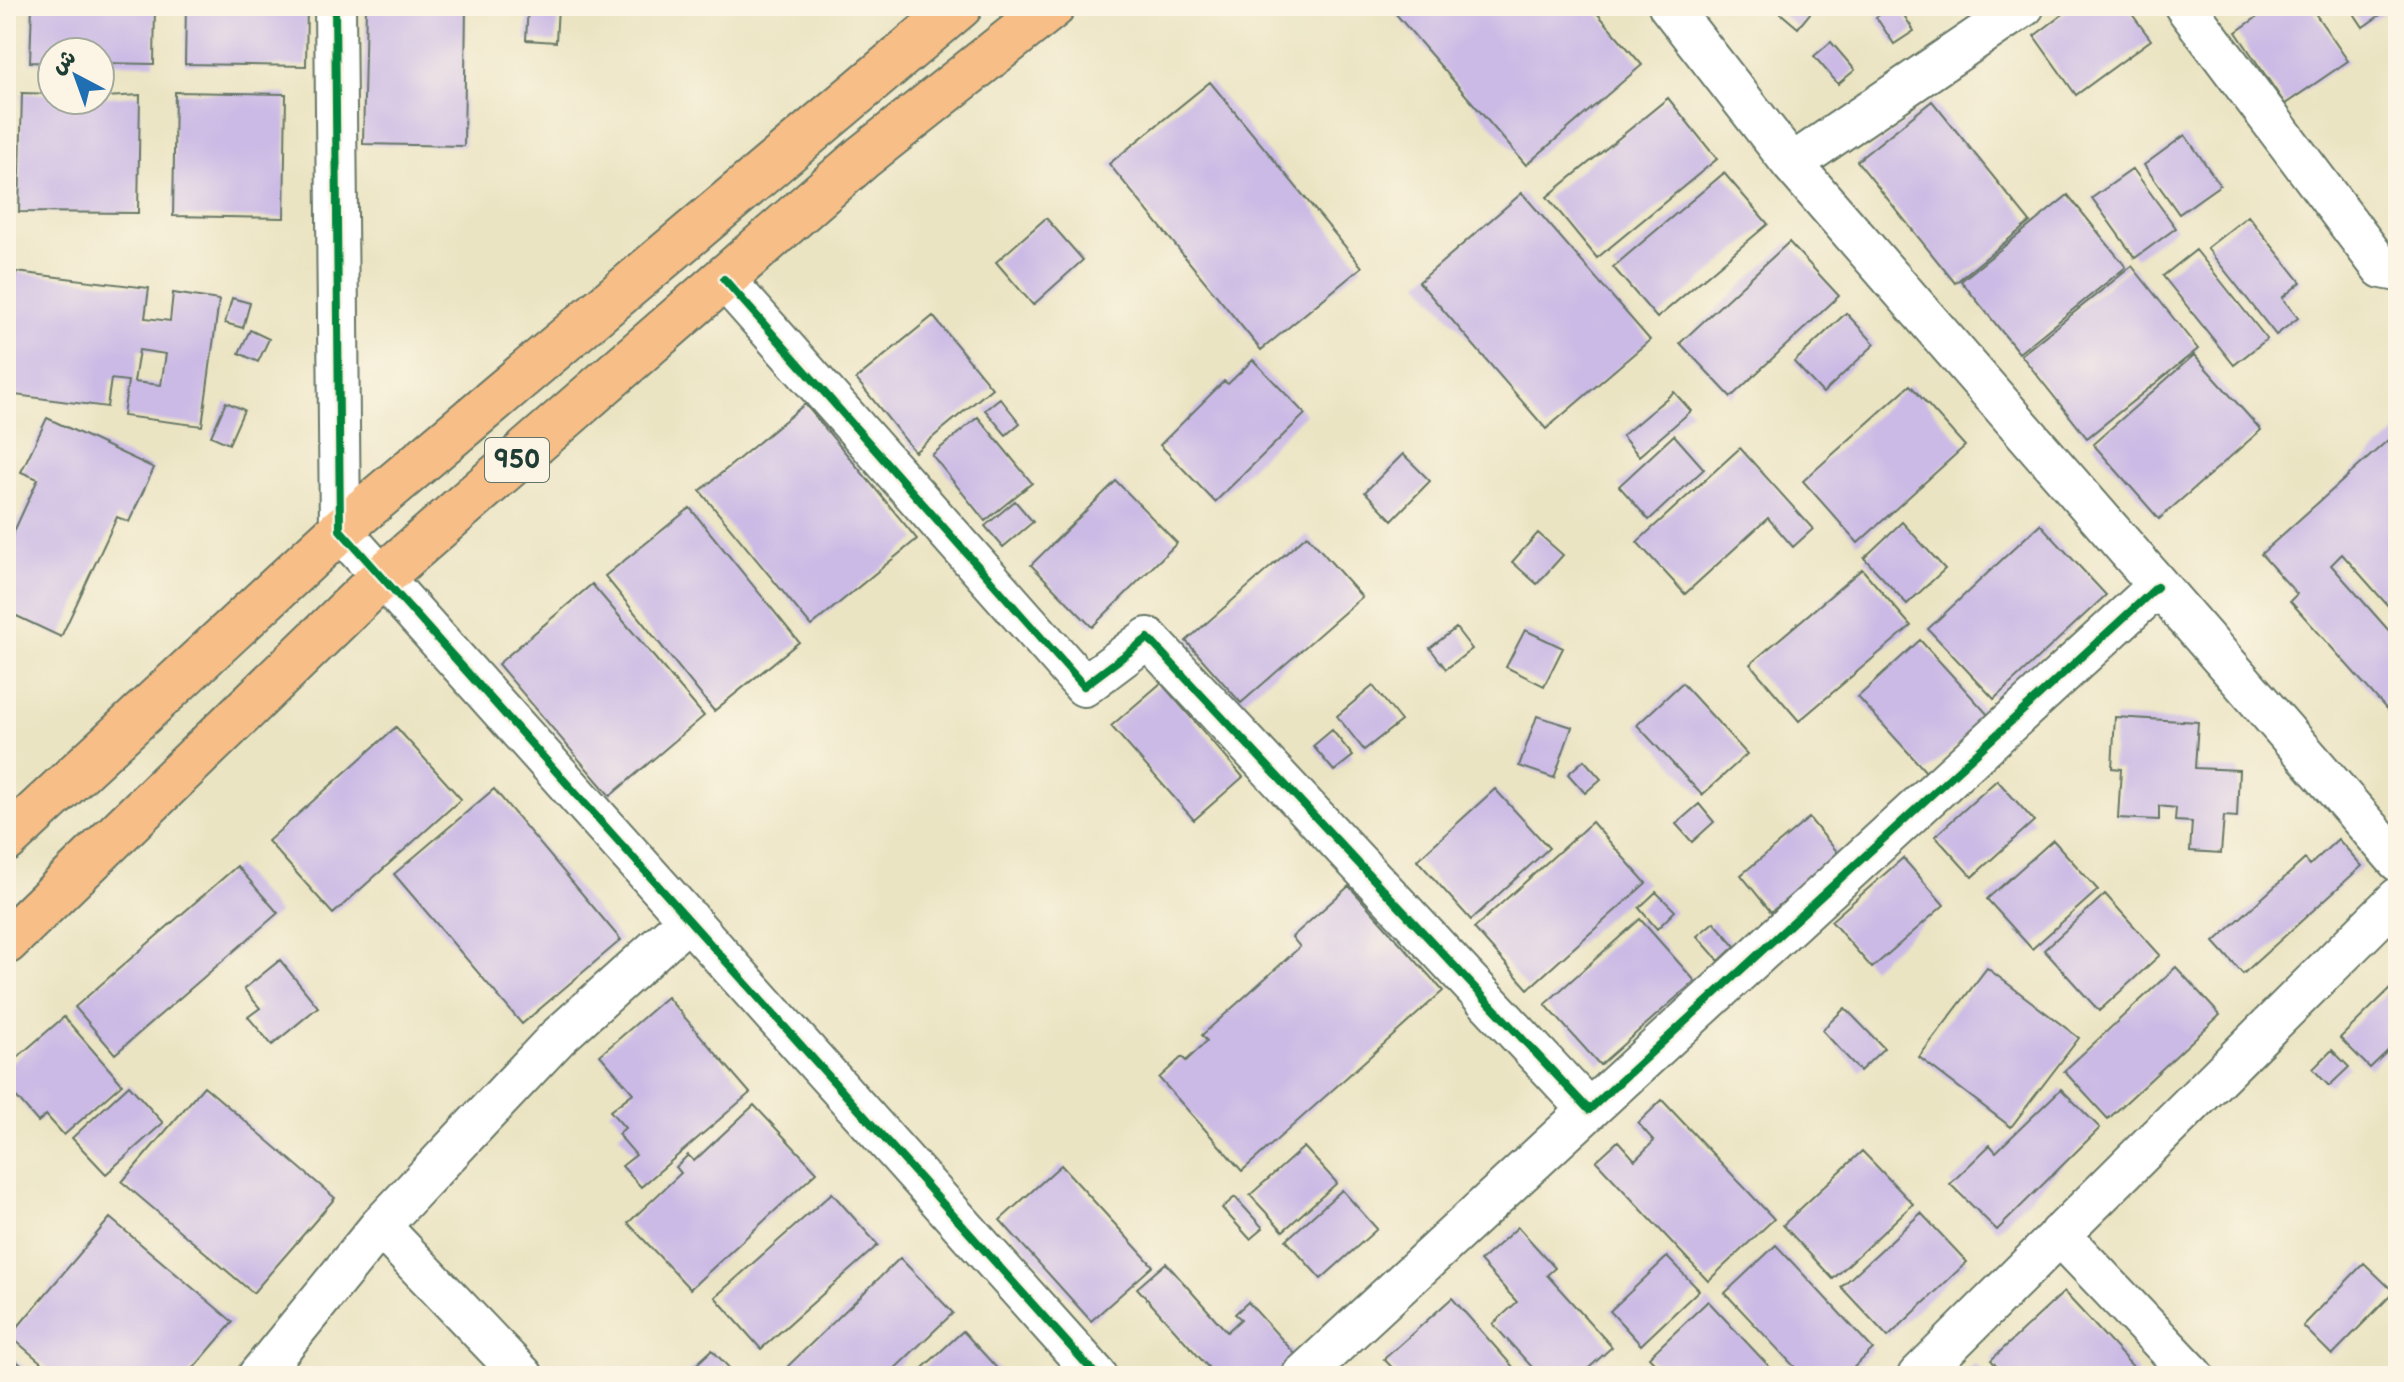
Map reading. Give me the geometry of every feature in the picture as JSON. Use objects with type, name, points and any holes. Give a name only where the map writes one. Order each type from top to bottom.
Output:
[{"type":"main road","points":[[898,56],[934,18],[940,6]]},
{"type":"main road","name":"950","points":[[6,840],[340,530],[960,6]]},
{"type":"main road","name":"950","points":[[6,942],[383,576],[863,157],[1053,6]]},
{"type":"street","points":[[335,6],[340,530],[1097,1376]]},
{"type":"street","points":[[1669,6],[1792,164],[2398,861]]},
{"type":"street","points":[[1792,164],[2024,6]]},
{"type":"street","points":[[2185,6],[2382,268],[2398,271]]},
{"type":"street","points":[[724,279],[1084,686],[1148,638],[1589,1110]]},
{"type":"street","points":[[1302,1376],[2157,587]]},
{"type":"street","points":[[1918,1376],[2398,898]]},
{"type":"street","points":[[258,1376],[380,1226],[557,1038],[689,919]]},
{"type":"street","points":[[380,1226],[523,1376]]},
{"type":"street","points":[[2059,1234],[2194,1376]]},
{"type":"building","points":[[32,6],[155,6],[154,64],[116,63],[116,36],[36,36],[36,62],[30,62]]},
{"type":"building","points":[[186,6],[307,6],[306,66],[185,64]]},
{"type":"building","points":[[366,6],[466,6],[464,146],[363,144]]},
{"type":"building","points":[[528,6],[558,6],[556,42],[526,40]]},
{"type":"building","points":[[1389,6],[1591,6],[1642,65],[1526,165]]},
{"type":"building","points":[[1772,6],[1816,6],[1798,28]]},
{"type":"building","points":[[1898,6],[1914,31],[1894,44],[1876,17]]},
{"type":"building","points":[[2074,6],[2126,6],[2151,40],[2076,95],[2034,36]]},
{"type":"building","points":[[2273,6],[2310,6],[2348,61],[2285,104],[2236,32]]},
{"type":"building","points":[[2349,6],[2393,6],[2363,27]]},
{"type":"building","points":[[1831,42],[1855,70],[1838,84],[1814,56]]},
{"type":"building","points":[[1210,82],[1362,267],[1261,350],[1109,164]]},
{"type":"building","points":[[175,92],[286,94],[284,218],[173,216]]},
{"type":"building","points":[[22,93],[36,93],[36,116],[116,116],[116,96],[140,95],[138,213],[19,212]]},
{"type":"building","points":[[1668,98],[1717,159],[1597,258],[1547,197]]},
{"type":"building","points":[[1932,101],[2030,222],[1955,283],[1857,161]]},
{"type":"building","points":[[2185,135],[2220,185],[2179,214],[2144,165]]},
{"type":"building","points":[[2133,169],[2176,228],[2135,258],[2092,198]]},
{"type":"building","points":[[1724,173],[1768,224],[1657,318],[1613,267]]},
{"type":"building","points":[[1522,193],[1650,340],[1546,429],[1419,282]]},
{"type":"building","points":[[2068,195],[2126,267],[2019,353],[1961,281]]},
{"type":"building","points":[[2248,216],[2301,282],[2282,298],[2298,318],[2276,335],[2207,248]]},
{"type":"building","points":[[1046,218],[1083,260],[1033,305],[996,262]]},
{"type":"building","points":[[1789,242],[1839,296],[1731,397],[1680,343]]},
{"type":"building","points":[[2196,250],[2267,339],[2234,365],[2163,276]]},
{"type":"building","points":[[2132,266],[2198,349],[2087,438],[2021,355]]},
{"type":"building","points":[[16,272],[149,288],[145,318],[170,321],[173,293],[219,300],[202,426],[123,416],[128,381],[111,379],[107,407],[7,394],[11,360],[6,360],[6,298],[12,299]],"holes":[[[139,350],[166,354],[161,385],[134,382]]]},
{"type":"building","points":[[232,298],[250,303],[243,328],[225,323]]},
{"type":"building","points":[[1846,313],[1875,344],[1823,393],[1794,362]]},
{"type":"building","points":[[933,316],[992,388],[915,452],[856,379]]},
{"type":"building","points":[[250,330],[269,339],[258,362],[239,353]]},
{"type":"building","points":[[2194,355],[2261,430],[2159,519],[2093,444]]},
{"type":"building","points":[[1253,360],[1305,414],[1215,502],[1160,445],[1224,381],[1228,384]]},
{"type":"building","points":[[1910,385],[1965,446],[1858,543],[1803,481]]},
{"type":"building","points":[[1674,392],[1691,411],[1639,456],[1622,436]]},
{"type":"building","points":[[1000,398],[1020,423],[1006,435],[985,410]]},
{"type":"building","points":[[226,402],[244,410],[229,444],[211,436]]},
{"type":"building","points":[[805,404],[917,539],[811,626],[700,491]]},
{"type":"building","points":[[978,417],[1032,483],[985,521],[932,455]]},
{"type":"building","points":[[47,418],[154,468],[129,522],[117,517],[61,637],[6,611],[6,549],[38,479],[21,472]]},
{"type":"building","points":[[2398,431],[2398,617],[2342,554],[2331,565],[2398,641],[2398,722],[2290,601],[2297,594],[2261,554]]},
{"type":"building","points":[[1674,435],[1704,469],[1649,520],[1619,486]]},
{"type":"building","points":[[1740,448],[1813,529],[1793,547],[1768,518],[1685,594],[1637,542]]},
{"type":"building","points":[[1403,454],[1430,481],[1392,520],[1365,492]]},
{"type":"building","points":[[1116,481],[1177,543],[1092,627],[1031,565]]},
{"type":"building","points":[[1015,501],[1033,522],[1003,547],[985,526]]},
{"type":"building","points":[[690,508],[799,642],[714,711],[605,576]]},
{"type":"building","points":[[1902,522],[1945,569],[1907,604],[1864,558]]},
{"type":"building","points":[[2040,524],[2106,595],[1994,699],[1928,629]]},
{"type":"building","points":[[1538,533],[1563,555],[1537,584],[1512,562]]},
{"type":"building","points":[[1307,535],[1362,597],[1241,703],[1186,641]]},
{"type":"building","points":[[1862,569],[1911,626],[1799,721],[1750,664]]},
{"type":"building","points":[[592,584],[704,716],[610,796],[498,664]]},
{"type":"building","points":[[1456,628],[1472,649],[1446,669],[1430,648]]},
{"type":"building","points":[[1525,630],[1563,648],[1544,686],[1506,667]]},
{"type":"building","points":[[1920,640],[1989,716],[1926,772],[1858,697]]},
{"type":"building","points":[[1161,683],[1243,777],[1194,820],[1111,726]]},
{"type":"building","points":[[1682,683],[1747,754],[1702,795],[1637,725]]},
{"type":"building","points":[[1373,686],[1401,721],[1364,750],[1337,716]]},
{"type":"building","points":[[1537,716],[1572,727],[1554,778],[1519,766]]},
{"type":"building","points":[[2115,717],[2198,722],[2195,768],[2239,770],[2237,817],[2224,816],[2221,853],[2190,851],[2192,822],[2175,821],[2176,808],[2159,806],[2159,820],[2118,818],[2121,769],[2112,768]]},
{"type":"building","points":[[396,727],[461,799],[333,914],[268,841]]},
{"type":"building","points":[[1332,730],[1353,756],[1334,771],[1313,746]]},
{"type":"building","points":[[1584,760],[1601,779],[1585,793],[1568,774]]},
{"type":"building","points":[[1997,780],[2034,821],[1972,877],[1935,836]]},
{"type":"building","points":[[494,789],[621,940],[522,1024],[394,874]]},
{"type":"building","points":[[1495,789],[1549,848],[1471,920],[1417,860]]},
{"type":"building","points":[[1699,804],[1714,822],[1692,842],[1676,824]]},
{"type":"building","points":[[1809,818],[1840,855],[1771,912],[1741,875]]},
{"type":"building","points":[[1592,822],[1646,883],[1528,989],[1474,928]]},
{"type":"building","points":[[2338,839],[2362,866],[2243,974],[2214,942],[2305,859],[2310,865]]},
{"type":"building","points":[[2053,840],[2098,890],[2032,949],[1987,899]]},
{"type":"building","points":[[1903,858],[1944,905],[1872,968],[1831,921]]},
{"type":"building","points":[[237,866],[278,913],[115,1054],[75,1007]]},
{"type":"building","points":[[1349,886],[1443,991],[1242,1171],[1159,1078],[1182,1057],[1186,1061],[1207,1041],[1202,1035],[1300,947],[1292,937]]},
{"type":"building","points":[[1656,892],[1675,911],[1657,929],[1639,908]]},
{"type":"building","points":[[2105,894],[2160,955],[2099,1011],[2044,950]]},
{"type":"building","points":[[1640,919],[1695,981],[1600,1065],[1545,1004]]},
{"type":"building","points":[[1714,922],[1735,946],[1719,961],[1697,936]]},
{"type":"building","points":[[280,960],[318,1007],[272,1045],[248,1017],[260,1008],[244,989]]},
{"type":"building","points":[[2176,967],[2220,1015],[2108,1119],[2064,1071]]},
{"type":"building","points":[[1987,968],[2079,1038],[2011,1127],[1919,1057]]},
{"type":"building","points":[[2398,981],[2398,1041],[2370,1068],[2340,1038]]},
{"type":"building","points":[[667,997],[750,1093],[641,1187],[622,1166],[636,1155],[618,1134],[625,1128],[610,1111],[633,1093],[600,1055]]},
{"type":"building","points":[[1845,1008],[1884,1048],[1860,1071],[1822,1030]]},
{"type":"building","points":[[64,1017],[122,1084],[64,1135],[46,1115],[38,1122],[6,1085],[6,1067]]},
{"type":"building","points":[[2332,1050],[2349,1067],[2329,1086],[2313,1069]]},
{"type":"building","points":[[129,1085],[163,1123],[106,1174],[72,1138]]},
{"type":"building","points":[[204,1086],[335,1198],[253,1293],[122,1182]]},
{"type":"building","points":[[2061,1089],[2100,1128],[1997,1230],[1950,1184],[1990,1145],[1996,1152]]},
{"type":"building","points":[[1662,1100],[1774,1219],[1708,1281],[1596,1161],[1618,1141],[1635,1160],[1654,1141],[1638,1123]]},
{"type":"building","points":[[754,1105],[817,1172],[690,1289],[628,1223],[681,1173],[676,1167],[688,1155],[694,1161]]},
{"type":"building","points":[[1304,1147],[1337,1183],[1283,1231],[1250,1195]]},
{"type":"building","points":[[1862,1151],[1913,1204],[1833,1279],[1783,1225]]},
{"type":"building","points":[[1061,1165],[1153,1266],[1091,1321],[1000,1220]]},
{"type":"building","points":[[1342,1190],[1377,1229],[1321,1279],[1286,1240]]},
{"type":"building","points":[[832,1193],[878,1245],[761,1349],[715,1297]]},
{"type":"building","points":[[1235,1197],[1263,1228],[1250,1239],[1222,1208]]},
{"type":"building","points":[[1921,1213],[1967,1262],[1888,1337],[1841,1287]]},
{"type":"building","points":[[110,1218],[233,1322],[187,1376],[57,1376],[10,1336]]},
{"type":"building","points":[[1518,1227],[1555,1268],[1547,1275],[1612,1347],[1580,1376],[1540,1376],[1493,1324],[1517,1302],[1480,1261]]},
{"type":"building","points":[[1776,1245],[1873,1349],[1845,1376],[1803,1376],[1725,1293]]},
{"type":"building","points":[[1667,1257],[1699,1290],[1641,1345],[1610,1311]]},
{"type":"building","points":[[900,1258],[953,1313],[887,1376],[798,1376],[788,1366]]},
{"type":"building","points":[[1166,1263],[1227,1332],[1241,1319],[1235,1314],[1248,1302],[1296,1355],[1273,1376],[1216,1376],[1137,1288]]},
{"type":"building","points":[[2364,1263],[2394,1292],[2332,1355],[2303,1326]]},
{"type":"building","points":[[2064,1292],[2138,1372],[2134,1376],[2005,1376],[1991,1360]]},
{"type":"building","points":[[1452,1298],[1521,1376],[1400,1376],[1384,1359]]},
{"type":"building","points":[[1708,1301],[1778,1376],[1667,1376],[1649,1357]]},
{"type":"building","points":[[963,1331],[1004,1376],[914,1376]]},
{"type":"building","points":[[712,1350],[737,1376],[684,1376]]},
{"type":"building","points":[[14,1359],[34,1376],[6,1376],[6,1368]]},
{"type":"building","points":[[1975,1364],[1986,1376],[1963,1376]]},
{"type":"cycle path","points":[[335,6],[340,530],[1097,1376]]},
{"type":"cycle path","points":[[724,279],[1084,686],[1148,638],[1589,1110],[2157,587]]}]
